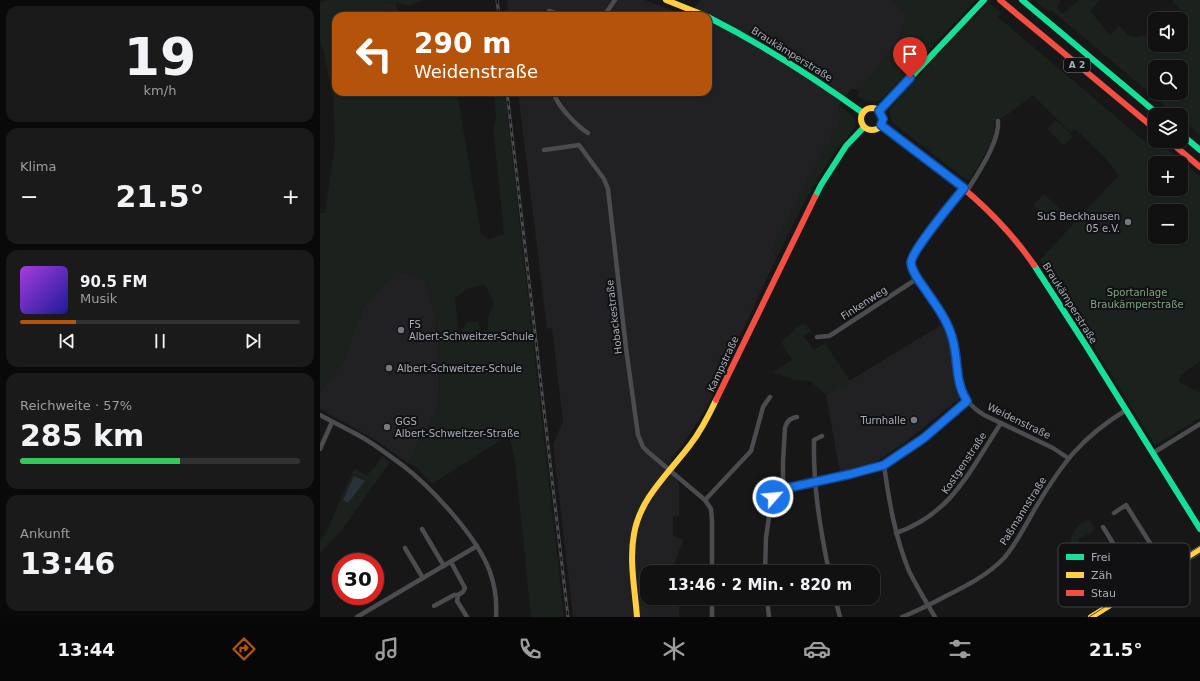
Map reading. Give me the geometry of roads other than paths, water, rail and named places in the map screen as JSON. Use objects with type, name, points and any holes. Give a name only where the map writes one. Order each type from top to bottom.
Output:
[{"type":"main road","name":"Braukämperstraße","points":[[666,0],[695,12]]},
{"type":"main road","name":"A 2","points":[[1000,0],[1148,123]]},
{"type":"main road","name":"A 2","points":[[1022,0],[1151,108]]},
{"type":"main road","points":[[879,111],[983,1]]},
{"type":"main road","name":"Braukämperstraße","points":[[712,19],[776,54],[863,112]]},
{"type":"main road","points":[[870,108],[879,111],[883,119],[881,125],[877,129],[871,130],[864,127],[861,119],[863,112],[870,108]]},
{"type":"main road","name":"Braukämperstraße","points":[[881,125],[965,189],[996,218],[1030,259],[1200,529]]},
{"type":"main road","name":"Kampstraße","points":[[637,617],[633,548],[636,524],[642,508],[651,494],[691,444],[706,421],[821,185],[846,146],[864,127]]},
{"type":"main road","points":[[1188,140],[1200,150]]},
{"type":"main road","points":[[1177,148],[1200,167]]},
{"type":"main road","points":[[1190,555],[1200,549]]},
{"type":"main road","points":[[1091,617],[1107,607]]},
{"type":"street","points":[[607,12],[615,0]]},
{"type":"street","points":[[554,96],[580,128],[588,133]]},
{"type":"street","points":[[965,189],[981,169],[996,138],[999,127],[998,121]]},
{"type":"street","name":"Hobackestraße","points":[[544,150],[579,145],[604,179],[608,189],[626,348],[638,435],[643,446],[648,452],[705,500],[711,509],[712,565]]},
{"type":"street","name":"Weidenstraße","points":[[965,189],[928,234],[912,259],[912,268],[949,328],[952,338],[958,380],[967,401],[979,412],[1054,448],[1068,458]]},
{"type":"street","name":"Finkenweg","points":[[817,337],[829,336],[918,278]]},
{"type":"street","points":[[705,500],[748,455],[753,446],[763,407],[770,397]]},
{"type":"street","points":[[765,565],[766,538],[773,497],[778,492],[783,489],[815,483],[884,465],[924,438],[967,401]]},
{"type":"street","name":"Paßmannstraße","points":[[902,617],[928,606],[973,582],[1005,557],[1058,471],[1068,458],[1096,430],[1126,410]]},
{"type":"street","points":[[320,415],[359,436],[403,466],[430,490],[452,513],[477,546],[490,571],[497,607],[496,617]]},
{"type":"street","points":[[783,489],[785,428],[787,422],[791,418],[797,417]]},
{"type":"street","points":[[320,449],[332,422]]},
{"type":"street","name":"Kostgenstraße","points":[[896,533],[923,521],[946,504],[958,490],[1001,423]]},
{"type":"street","points":[[1153,453],[1200,424]]},
{"type":"street","points":[[822,436],[814,440],[814,472],[815,491],[828,565]]},
{"type":"street","points":[[884,465],[892,518],[896,533],[909,570],[935,617]]},
{"type":"street","points":[[1114,513],[1126,505],[1150,543]]},
{"type":"street","points":[[1103,527],[1113,543]]},
{"type":"street","points":[[422,529],[444,566]]},
{"type":"street","points":[[357,617],[477,546]]},
{"type":"street","points":[[405,548],[423,578]]},
{"type":"street","points":[[434,606],[454,595],[458,595],[463,592],[465,588],[451,562]]},
{"type":"street","points":[[458,595],[458,600],[467,617]]},
{"type":"street","points":[[712,605],[712,617]]},
{"type":"street","points":[[768,605],[769,617]]},
{"type":"street","points":[[837,605],[840,617]]},
{"type":"tram line","points":[[1190,552],[1200,546]]},
{"type":"tram line","points":[[1190,560],[1200,554]]},
{"type":"tram line","points":[[1089,617],[1105,607]]},
{"type":"railway","points":[[497,0],[498,12]]},
{"type":"railway","points":[[507,96],[568,617]]},
{"type":"place","name":"SuS Beckhausen 05 e.V.","points":[[1128,222]]},
{"type":"place","name":"FS Albert-Schweitzer-Schule","points":[[401,330]]},
{"type":"place","name":"Albert-Schweitzer-Schule","points":[[389,368]]},
{"type":"place","name":"Turnhalle","points":[[914,420]]},
{"type":"place","name":"GGS Albert-Schweitzer-Straße","points":[[387,427]]},
{"type":"park label","name":"Sportanlage Braukämperstraße","points":[[1137,298]]}]
